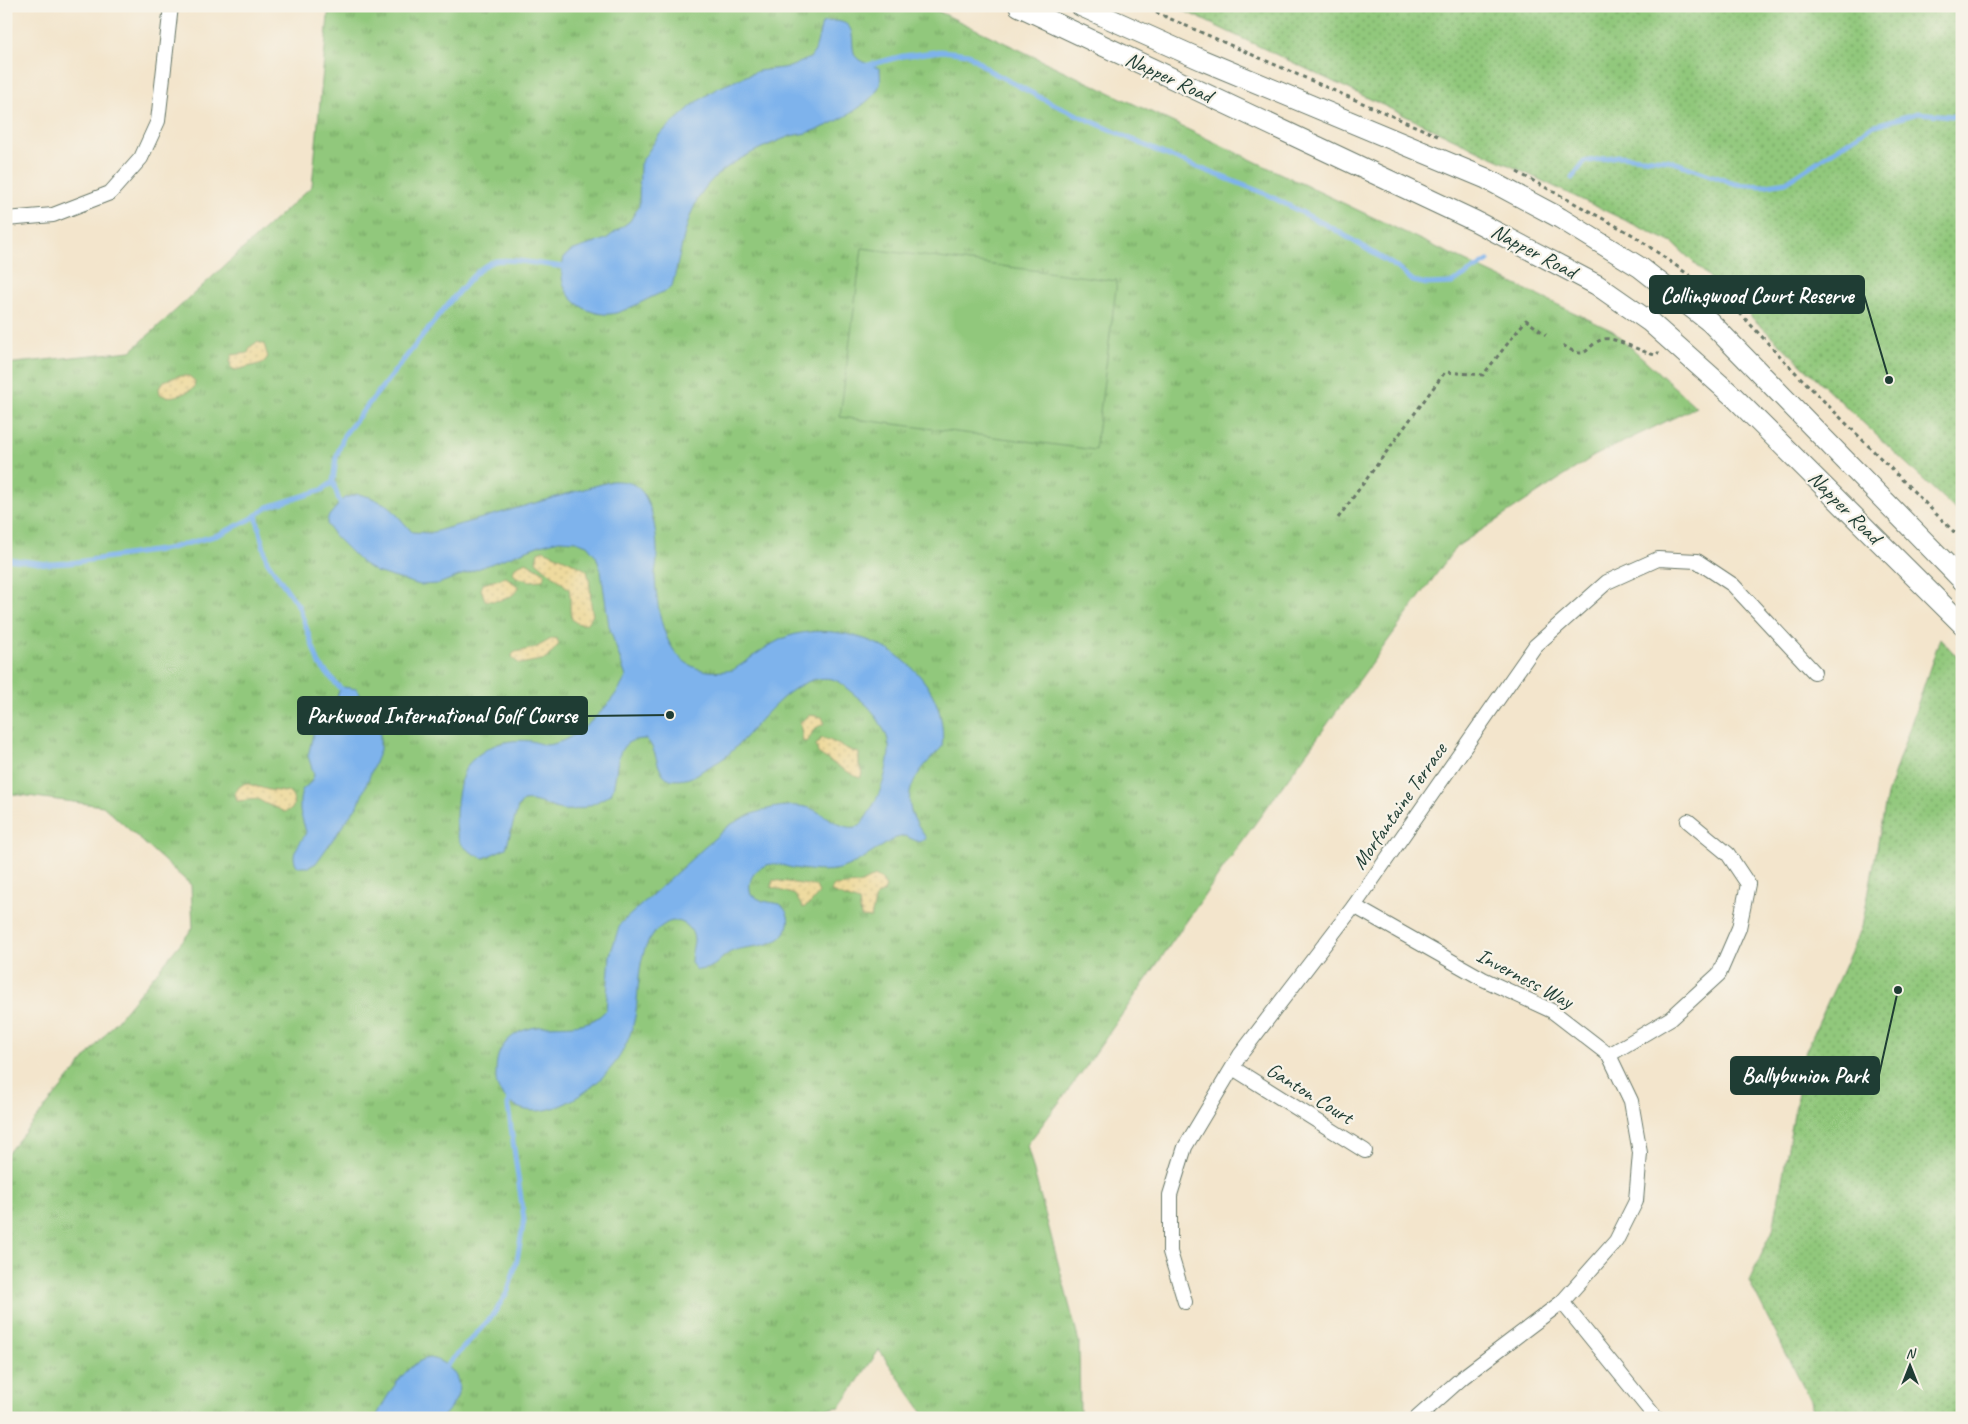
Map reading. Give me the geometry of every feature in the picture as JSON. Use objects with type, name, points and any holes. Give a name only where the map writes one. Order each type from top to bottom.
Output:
[{"type":"main road","name":"Napper Road","points":[[1019,6],[1475,221],[1597,285],[1650,322],[1734,397],[1962,624]]},
{"type":"main road","name":"Napper Road","points":[[1081,6],[1202,60],[1378,132],[1517,193],[1641,268],[1710,322],[1962,580]]},
{"type":"street","points":[[6,218],[53,215],[110,193],[141,158],[158,121],[171,6]]},
{"type":"street","name":"Morfantaine Terrace","points":[[1185,1302],[1170,1252],[1170,1195],[1185,1147],[1232,1068],[1354,906],[1535,646],[1607,582],[1658,558],[1697,560],[1732,585],[1814,672]]},
{"type":"street","points":[[1609,1055],[1671,1018],[1719,974],[1739,928],[1748,884],[1728,854],[1688,821]]},
{"type":"street","name":"Inverness Way","points":[[1354,906],[1482,979],[1552,1011],[1609,1055],[1631,1101],[1640,1153],[1636,1202],[1616,1241],[1562,1302],[1462,1377],[1417,1418]]},
{"type":"street","name":"Ganton Court","points":[[1232,1068],[1366,1151]]},
{"type":"street","points":[[1562,1302],[1656,1418]]},
{"type":"path","points":[[1338,518],[1445,372],[1483,375],[1526,320],[1546,335]]},
{"type":"path","points":[[1563,345],[1575,353],[1580,353],[1588,351],[1603,339],[1610,338],[1652,354],[1656,355],[1660,351]]},
{"type":"green space","points":[[329,6],[927,6],[1613,331],[1696,407],[1594,456],[1456,547],[1238,847],[1085,1068],[1027,1145],[1079,1342],[1080,1418],[927,1418],[879,1350],[840,1407],[756,1418],[6,1418],[6,1155],[193,928],[191,885],[103,806],[6,793],[6,364],[131,351],[312,186]]},
{"type":"green space","points":[[1174,6],[1962,6],[1962,516],[1673,243]]},
{"type":"green space","points":[[862,248],[1117,281],[1095,450],[840,417]]},
{"type":"green space","points":[[1940,638],[1962,662],[1962,1418],[1813,1418],[1810,1400],[1749,1281],[1773,1230],[1805,1053],[1862,927],[1887,795]]},
{"type":"sand","points":[[257,342],[264,344],[268,357],[263,363],[236,370],[231,368],[232,355],[248,353],[250,347]]},
{"type":"sand","points":[[178,376],[189,376],[195,381],[194,388],[173,396],[160,394],[159,388],[164,381]]},
{"type":"sand","points":[[543,550],[587,571],[593,615],[586,624],[579,624],[572,617],[569,589],[536,561],[538,552]]},
{"type":"sand","points":[[526,562],[545,573],[543,580],[530,581],[516,577],[513,572],[515,567]]},
{"type":"sand","points":[[506,577],[519,587],[517,591],[504,599],[485,600],[481,589],[483,584]]},
{"type":"sand","points":[[553,638],[557,639],[559,644],[546,659],[520,664],[513,659],[512,655],[515,652],[535,648]]},
{"type":"sand","points":[[810,715],[822,717],[825,723],[814,729],[808,741],[803,742],[800,722]]},
{"type":"sand","points":[[821,738],[859,753],[859,765],[862,773],[860,778],[818,753],[816,745]]},
{"type":"sand","points":[[245,783],[269,790],[288,792],[292,795],[293,799],[292,809],[284,812],[258,799],[237,801],[235,793]]},
{"type":"sand","points":[[875,876],[882,880],[886,887],[884,892],[876,896],[871,918],[861,917],[859,902],[831,892],[833,886],[859,884]]},
{"type":"sand","points":[[773,880],[816,886],[819,893],[811,903],[803,908],[795,895],[771,887]]},
{"type":"water","points":[[842,22],[851,30],[853,49],[858,59],[880,69],[880,84],[870,99],[851,113],[830,124],[810,132],[791,136],[762,148],[733,163],[717,175],[706,186],[692,212],[672,286],[666,291],[622,311],[607,314],[589,311],[573,300],[564,285],[562,276],[564,257],[571,251],[606,239],[630,221],[639,206],[640,164],[659,135],[694,104],[716,89],[758,71],[790,67],[810,58],[815,51],[822,23]]},
{"type":"water","points":[[612,481],[625,482],[637,487],[647,500],[651,510],[657,542],[655,576],[660,615],[672,647],[682,659],[695,667],[712,671],[733,670],[771,644],[788,636],[822,631],[849,634],[874,643],[898,656],[918,673],[933,695],[941,719],[942,747],[917,775],[910,792],[911,811],[926,839],[919,842],[905,836],[896,838],[856,862],[836,870],[811,870],[779,864],[762,867],[751,878],[751,895],[763,901],[782,906],[788,918],[786,932],[774,942],[728,953],[714,965],[704,969],[697,970],[691,963],[694,941],[688,926],[675,921],[665,924],[656,931],[644,951],[633,1026],[624,1049],[615,1063],[601,1079],[577,1097],[548,1109],[534,1111],[520,1108],[508,1101],[499,1091],[496,1078],[499,1052],[512,1037],[525,1030],[539,1027],[582,1024],[595,1019],[606,1010],[610,955],[620,924],[727,827],[754,813],[775,807],[806,807],[846,827],[860,826],[880,791],[889,753],[885,731],[868,706],[837,681],[832,679],[816,679],[801,685],[787,694],[725,757],[693,776],[675,780],[667,778],[662,773],[651,745],[646,739],[635,740],[627,744],[622,750],[611,794],[586,807],[572,810],[558,809],[532,801],[523,801],[518,807],[506,848],[484,858],[465,848],[458,837],[456,811],[461,781],[471,761],[487,749],[505,742],[524,740],[543,745],[558,743],[581,730],[593,720],[613,698],[626,677],[609,626],[601,571],[596,556],[587,545],[576,541],[559,540],[540,545],[438,584],[420,585],[376,572],[362,563],[334,535],[327,524],[328,517],[344,498],[358,494],[370,497],[389,506],[412,532],[430,533]]},
{"type":"water","points":[[343,687],[357,689],[360,696],[353,701],[341,701],[337,697]]},
{"type":"water","points":[[365,708],[377,716],[380,724],[380,750],[359,803],[316,863],[309,867],[298,867],[294,857],[296,849],[306,832],[300,811],[300,800],[302,790],[311,782],[314,775],[308,756],[314,730]]},
{"type":"water","points":[[429,1358],[435,1359],[447,1366],[458,1381],[457,1397],[442,1418],[376,1418],[391,1391],[404,1373],[420,1361]]},
{"type":"waterway","points":[[865,66],[903,56],[942,51],[968,54],[990,71],[1049,102],[1164,154],[1266,194],[1334,229],[1398,268],[1413,281],[1427,284],[1452,283],[1488,261]]},
{"type":"waterway","points":[[1572,178],[1584,162],[1618,156],[1668,160],[1735,184],[1762,186],[1786,182],[1872,126],[1918,113],[1962,117]]},
{"type":"waterway","points":[[6,559],[48,564],[69,563],[167,549],[218,535],[251,519],[268,507],[322,490],[333,482],[336,458],[344,435],[452,299],[476,273],[486,265],[499,260],[569,267]]},
{"type":"waterway","points":[[333,482],[342,509]]},
{"type":"waterway","points":[[256,515],[267,561],[299,607],[319,664],[339,687],[349,694],[360,709]]},
{"type":"waterway","points":[[443,1370],[493,1315],[508,1291],[517,1260],[524,1220],[508,1106],[509,1095]]},
{"type":"place","name":"Collingwood Court Reserve","points":[[1889,380]]},
{"type":"place","name":"Parkwood International Golf Course","points":[[670,715]]},
{"type":"place","name":"Ballybunion Park","points":[[1898,990]]}]
